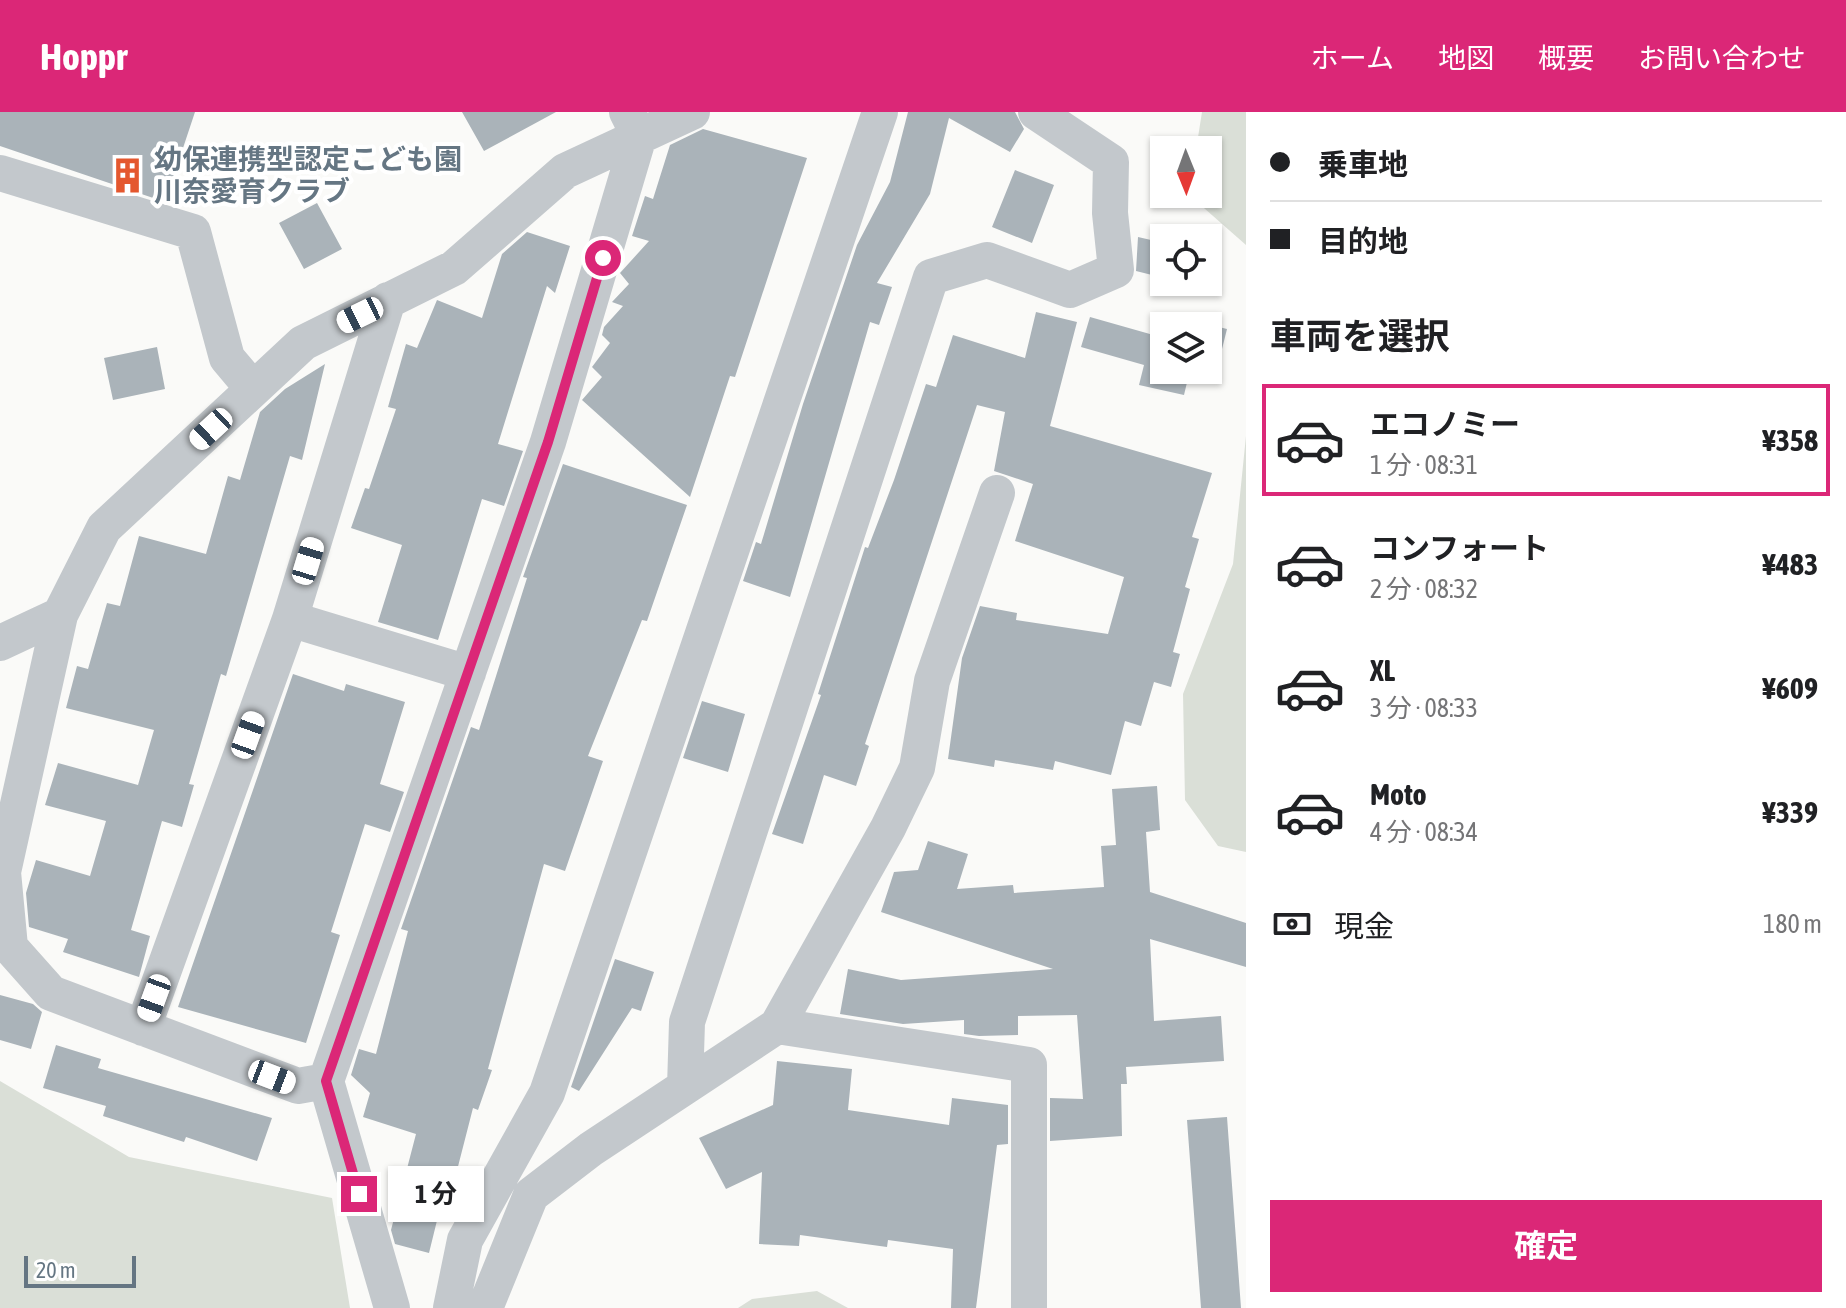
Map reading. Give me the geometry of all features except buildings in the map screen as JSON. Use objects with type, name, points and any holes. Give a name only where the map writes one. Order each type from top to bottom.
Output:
[{"type":"street","points":[[326,1081],[298,1086],[51,993],[10,947],[3,872],[60,615],[104,528],[303,343],[454,268],[565,171],[633,124],[692,112]]},
{"type":"street","points":[[451,1308],[465,1240],[547,1093],[880,112]]},
{"type":"street","points":[[685,1087],[687,1022],[931,277],[987,260],[1070,290],[1116,270],[1110,213],[1111,162],[1036,112]]},
{"type":"street","points":[[392,1308],[326,1081],[548,442],[633,124]]},
{"type":"street","points":[[0,173],[193,232],[227,358],[253,389]]},
{"type":"street","points":[[143,1028],[290,619],[388,300]]},
{"type":"street","points":[[485,1308],[531,1195],[591,1149],[777,1026],[888,828],[917,768],[932,681],[997,493]]},
{"type":"street","points":[[0,643],[60,615]]},
{"type":"street","points":[[290,619],[468,673]]},
{"type":"street","points":[[777,1026],[1029,1065],[1029,1308]]},
{"type":"shaded area","points":[[1202,112],[1246,112],[1246,245],[1204,208],[1222,208],[1222,136],[1198,136]]},
{"type":"shaded area","points":[[1246,436],[1246,852],[1218,846],[1185,800],[1183,694],[1233,564]]},
{"type":"shaded area","points":[[0,1081],[129,1157],[332,1198],[350,1308],[0,1308]]},
{"type":"shaded area","points":[[817,1291],[848,1308],[738,1308],[752,1299]]},
{"type":"place","name":"幼保連携型認定こども園 川奈愛育クラブ","points":[[128,175]]},
{"type":"route","points":[[359,1194],[326,1081],[548,442],[603,258]]}]
